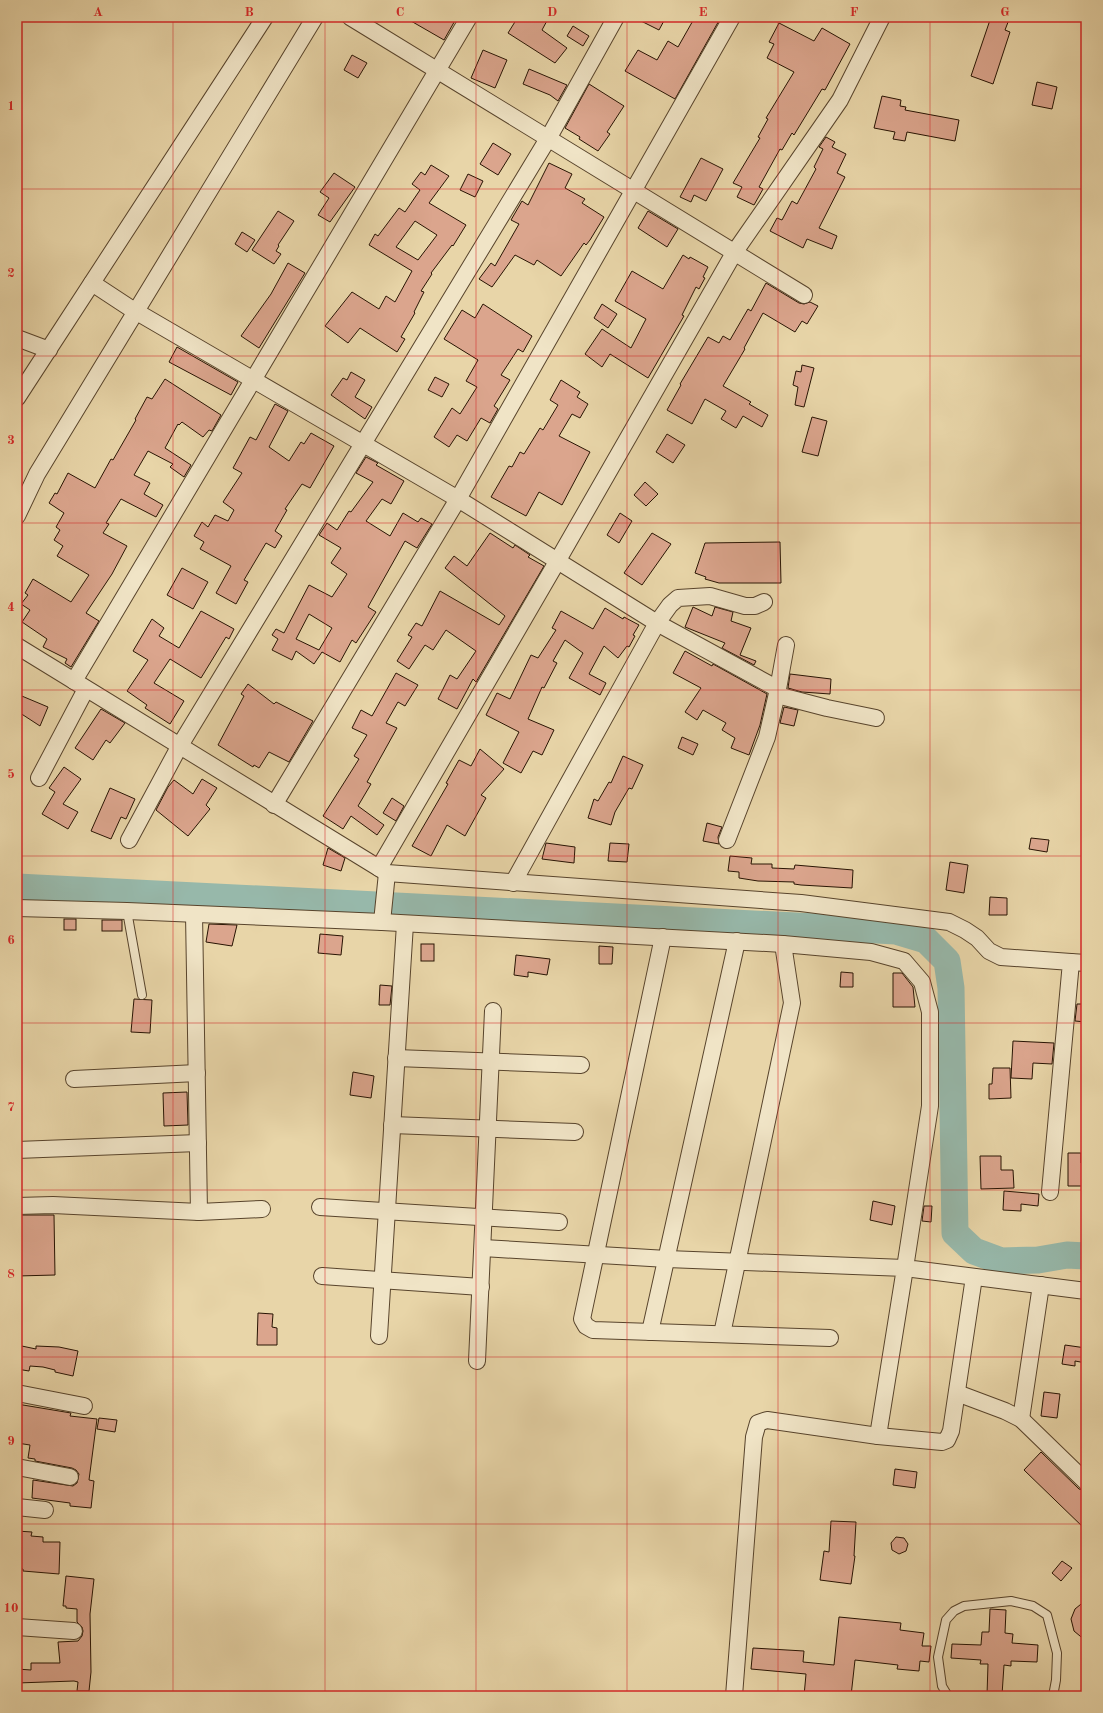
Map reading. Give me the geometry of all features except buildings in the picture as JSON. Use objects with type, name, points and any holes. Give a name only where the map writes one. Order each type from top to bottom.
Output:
[{"type":"street","points":[[17,398],[265,17]]},
{"type":"street","points":[[17,516],[37,474],[134,309],[315,17]]},
{"type":"street","points":[[350,17],[549,137],[633,191],[804,294]]},
{"type":"street","points":[[39,778],[80,685],[253,379],[469,17]]},
{"type":"street","points":[[129,840],[179,747],[549,137],[616,17]]},
{"type":"street","points":[[274,805],[458,499],[732,17]]},
{"type":"street","points":[[382,918],[383,876],[558,560],[734,252],[840,100],[882,17]]},
{"type":"street","points":[[92,283],[107,294],[363,442],[458,499],[657,623],[778,692],[827,708],[876,718]]},
{"type":"street","points":[[17,338],[49,350]]},
{"type":"street","points":[[513,883],[657,623],[670,605],[678,598],[710,596],[746,606],[754,606],[764,602]]},
{"type":"street","points":[[727,840],[767,736],[778,692],[786,645]]},
{"type":"street","points":[[17,646],[274,805],[383,876],[513,883],[801,903],[949,922],[977,938],[989,951],[1001,957],[1078,963],[1050,1192]]},
{"type":"street","points":[[17,908],[382,918],[405,924],[784,944],[878,954],[904,961],[922,982],[930,1012],[930,1106],[878,1436]]},
{"type":"street","points":[[194,914],[199,1212]]},
{"type":"street","points":[[379,1336],[405,924]]},
{"type":"street","points":[[663,937],[582,1319],[586,1326],[593,1330],[830,1338]]},
{"type":"street","points":[[650,1332],[737,941]]},
{"type":"street","points":[[722,1334],[792,1002],[784,944]]},
{"type":"street","points":[[477,1361],[485,1217],[493,1011]]},
{"type":"street","points":[[396,1058],[581,1065]]},
{"type":"street","points":[[74,1079],[197,1073]]},
{"type":"street","points":[[392,1125],[575,1132]]},
{"type":"street","points":[[17,1150],[198,1143]]},
{"type":"street","points":[[17,1206],[53,1205],[199,1212],[262,1209]]},
{"type":"street","points":[[320,1207],[559,1222]]},
{"type":"street","points":[[483,1248],[666,1259],[905,1268],[1086,1291]]},
{"type":"street","points":[[322,1276],[481,1287]]},
{"type":"street","points":[[734,1696],[754,1437],[758,1424],[767,1420],[878,1436],[942,1442],[946,1440],[951,1431],[974,1277]]},
{"type":"street","points":[[1021,1420],[1041,1285]]},
{"type":"street","points":[[17,1393],[84,1406]]},
{"type":"street","points":[[957,1393],[1005,1410],[1021,1420],[1086,1482]]},
{"type":"street","points":[[17,1467],[70,1477]]},
{"type":"street","points":[[17,1507],[45,1510]]},
{"type":"street","points":[[17,1627],[74,1631]]},
{"type":"lane","points":[[127,911],[142,995]]},
{"type":"lane","points":[[948,1696],[942,1686],[938,1657],[946,1620],[954,1611],[964,1606],[1011,1601],[1033,1606],[1047,1615],[1058,1653],[1053,1696]]},
{"type":"waterway","points":[[17,887],[896,931],[926,940],[947,961],[951,988],[955,1233],[974,1251],[1001,1261],[1038,1260],[1067,1255],[1086,1256]]}]
